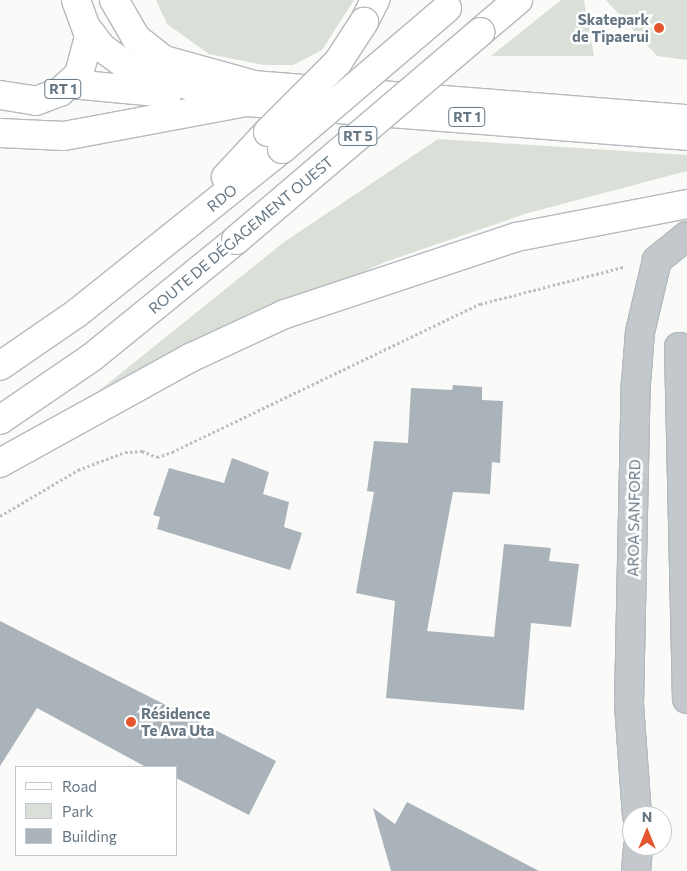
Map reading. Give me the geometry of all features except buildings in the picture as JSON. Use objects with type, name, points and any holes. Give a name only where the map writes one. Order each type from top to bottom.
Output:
[{"type":"main road","name":"RT 1","points":[[76,0],[88,31],[101,47],[131,69],[247,102]]},
{"type":"main road","points":[[114,0],[136,38],[164,60],[254,85],[687,119]]},
{"type":"main road","name":"ROUTE DE DÉGAGEMENT OUEST","points":[[0,420],[91,358],[236,240],[518,0]]},
{"type":"main road","name":"RT 5","points":[[275,140],[452,4]]},
{"type":"main road","points":[[0,366],[77,313],[161,247],[275,140],[338,62],[369,11]]},
{"type":"main road","name":"RT 1","points":[[0,96],[36,101],[70,84],[85,62],[88,31]]},
{"type":"main road","name":"RT 1","points":[[70,84],[247,102],[687,136]]},
{"type":"main road","name":"RT 1","points":[[0,133],[64,136],[247,102]]},
{"type":"main road","points":[[0,463],[182,362],[285,314],[516,237],[687,204]]},
{"type":"street","points":[[656,260],[687,236]]},
{"type":"street","name":"AROA SANFORD","points":[[636,806],[630,704],[636,383],[640,332],[656,260]]},
{"type":"street","points":[[679,347],[687,699]]},
{"type":"street","points":[[636,871],[637,856]]},
{"type":"path","points":[[0,516],[78,470],[125,452],[142,451],[157,457],[172,452],[480,304],[518,291],[656,260]]},
{"type":"green space","points":[[156,0],[354,0],[322,50],[293,65],[264,65],[209,54],[167,24]]},
{"type":"green space","points":[[561,0],[584,0],[594,56],[491,56]]},
{"type":"green space","name":"Skatepark de Tipaerui","points":[[606,0],[687,0],[687,60],[657,56]]},
{"type":"green space","points":[[438,139],[687,155],[687,171],[528,213],[385,262],[95,394],[284,242]]},
{"type":"place","name":"Skatepark de Tipaerui","points":[[659,28]]},
{"type":"place","name":"Résidence Te Ava Uta","points":[[131,722]]}]
